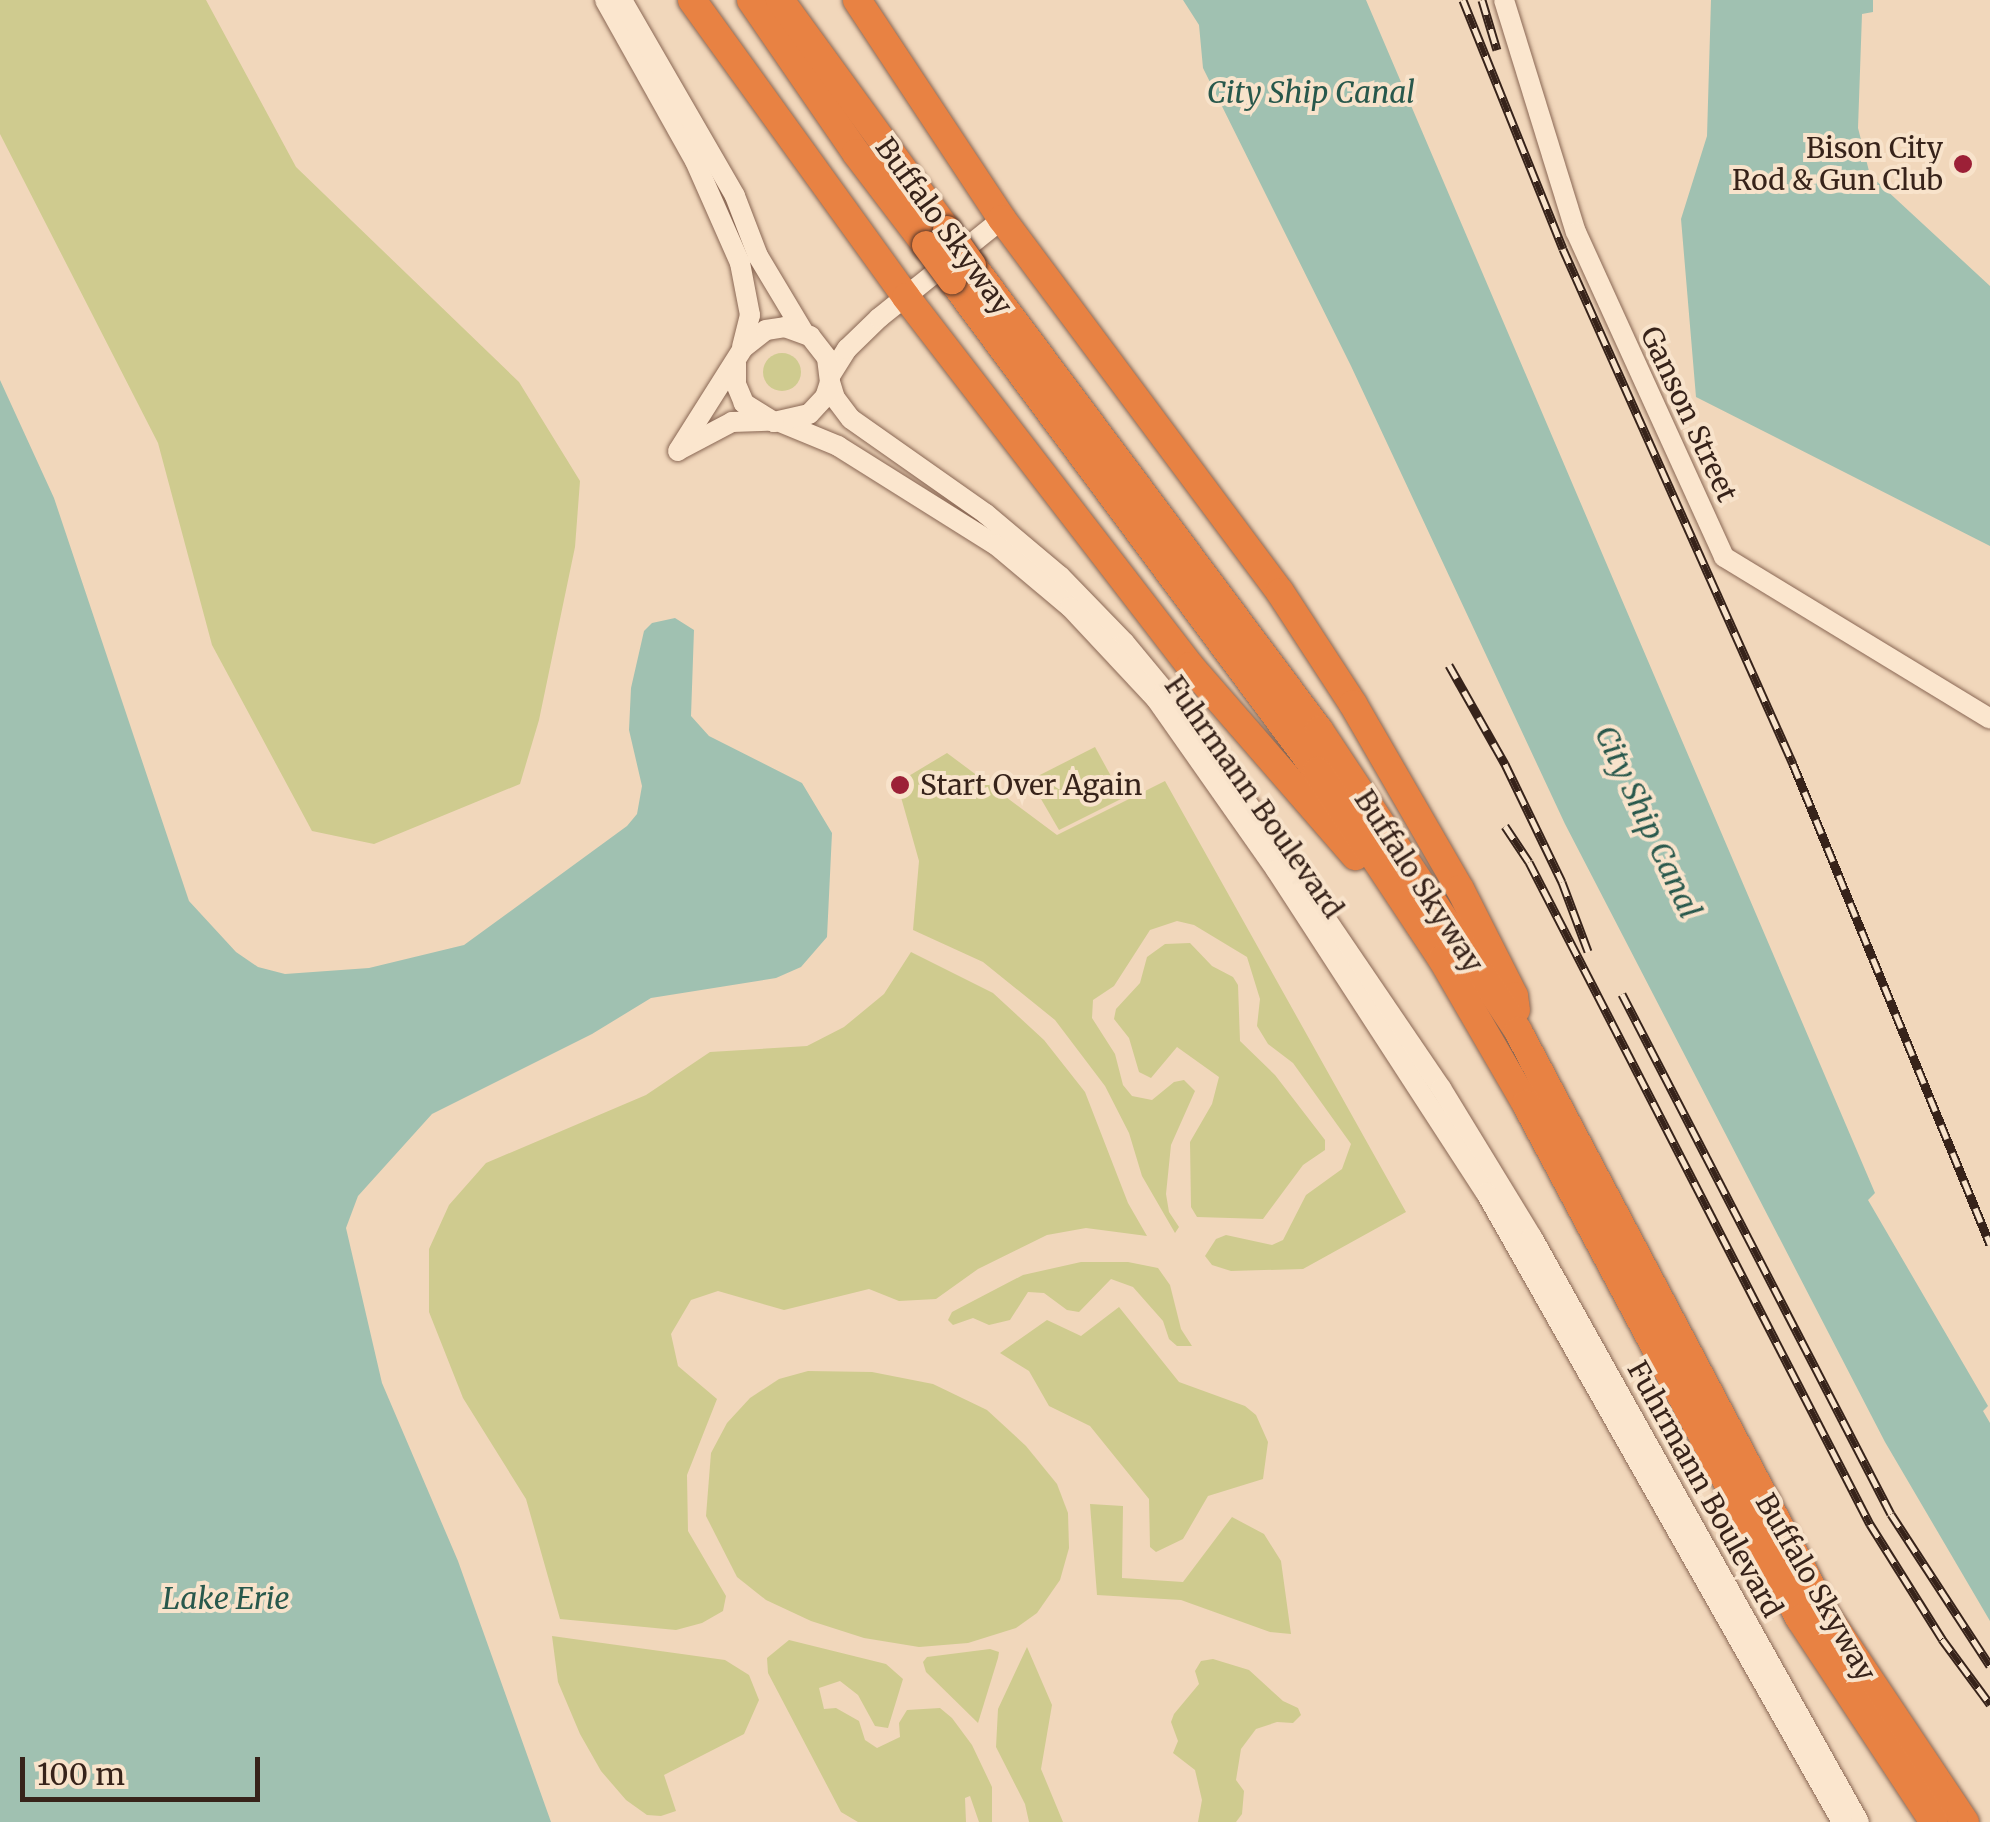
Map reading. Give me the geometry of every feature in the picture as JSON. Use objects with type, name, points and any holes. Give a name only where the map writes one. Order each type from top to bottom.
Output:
[{"type":"highway","points":[[692,0],[906,297],[1190,666],[1442,958]]},
{"type":"highway","name":"Buffalo Skyway","points":[[751,0],[856,153],[936,237]]},
{"type":"highway","name":"Buffalo Skyway","points":[[780,0],[936,237],[1317,771],[1442,958],[1590,1198],[1827,1616],[1965,1822]]},
{"type":"highway","points":[[857,0],[1002,219],[1280,592],[1353,704],[1415,806],[1514,996],[1518,1031]]},
{"type":"highway","name":"Buffalo Skyway","points":[[962,273],[1319,730],[1518,1031],[1590,1198],[1800,1619],[1934,1822]]},
{"type":"street","points":[[605,0],[695,161],[740,263],[750,315],[737,360]]},
{"type":"street","name":"Fuhrmann Boulevard","points":[[622,0],[735,196],[758,256],[807,334],[823,350],[834,398],[851,419],[986,514],[1060,576],[1147,680],[1493,1189],[1616,1380],[1859,1822]]},
{"type":"street","name":"Ganson Street","points":[[1504,0],[1576,232],[1724,557],[1990,719]]},
{"type":"street","points":[[879,318],[837,336],[807,334],[786,327],[766,330],[749,341],[678,450],[732,422],[777,422],[810,414],[825,397],[847,349],[879,318],[1002,219]]},
{"type":"street","name":"Fuhrmann Boulevard","points":[[737,360],[736,384],[744,403],[777,422],[838,446],[996,545],[1070,607],[1147,680]]},
{"type":"street","name":"Fuhrmann Boulevard","points":[[1493,1189],[1842,1822]]},
{"type":"shaded area","points":[[0,0],[206,0],[296,167],[519,382],[580,481],[575,547],[539,720],[520,784],[374,844],[312,831],[212,645],[158,443],[0,134]]},
{"type":"shaded area","points":[[782,353],[795,359],[801,372],[795,385],[782,391],[769,385],[763,372],[769,359]]},
{"type":"shaded area","points":[[1095,747],[1123,798],[1059,830],[1030,780]]},
{"type":"shaded area","points":[[947,753],[1057,835],[1165,781],[1406,1212],[1303,1269],[1231,1271],[1212,1265],[1205,1256],[1216,1239],[1226,1235],[1272,1245],[1283,1240],[1306,1195],[1342,1169],[1351,1144],[1293,1063],[1268,1044],[1257,1026],[1260,999],[1247,957],[1194,925],[1177,921],[1150,930],[1114,986],[1093,1000],[1092,1018],[1115,1054],[1123,1085],[1132,1096],[1152,1100],[1174,1082],[1184,1080],[1195,1091],[1171,1145],[1166,1194],[1169,1212],[1179,1227],[1175,1233],[1142,1176],[1129,1133],[1105,1086],[1055,1020],[983,962],[913,930],[919,861],[897,783]]},
{"type":"shaded area","points":[[1190,943],[1212,966],[1233,977],[1238,985],[1240,1041],[1275,1075],[1325,1140],[1325,1150],[1303,1165],[1263,1219],[1197,1217],[1191,1207],[1190,1142],[1212,1104],[1219,1077],[1177,1047],[1151,1078],[1139,1072],[1129,1038],[1114,1019],[1116,1009],[1140,983],[1147,957],[1165,944]]},
{"type":"shaded area","points":[[911,952],[993,993],[1044,1040],[1085,1092],[1128,1203],[1147,1236],[1086,1228],[1047,1235],[978,1269],[936,1299],[899,1301],[869,1289],[784,1310],[718,1291],[691,1300],[671,1334],[678,1366],[717,1399],[687,1475],[688,1531],[726,1596],[723,1611],[702,1623],[676,1630],[560,1619],[526,1499],[463,1398],[429,1312],[429,1249],[449,1205],[486,1163],[646,1095],[710,1052],[807,1046],[844,1027],[884,994]]},
{"type":"shaded area","points":[[1081,1262],[1128,1262],[1158,1268],[1170,1285],[1181,1329],[1192,1346],[1177,1346],[1169,1339],[1163,1321],[1133,1287],[1111,1279],[1079,1312],[1067,1310],[1044,1293],[1028,1292],[1010,1320],[989,1325],[973,1318],[953,1325],[948,1320],[952,1312],[1023,1275]]},
{"type":"shaded area","points":[[1119,1307],[1179,1382],[1245,1406],[1256,1415],[1268,1442],[1263,1479],[1208,1496],[1183,1539],[1156,1552],[1150,1547],[1149,1499],[1090,1426],[1049,1406],[1029,1371],[1000,1353],[1047,1320],[1081,1336]]},
{"type":"shaded area","points":[[808,1371],[872,1372],[933,1384],[987,1410],[1026,1446],[1057,1484],[1068,1513],[1069,1548],[1060,1580],[1037,1613],[1016,1628],[968,1643],[919,1647],[864,1638],[811,1621],[766,1600],[737,1577],[706,1516],[711,1453],[727,1423],[750,1398],[779,1379]]},
{"type":"shaded area","points":[[1090,1504],[1123,1506],[1122,1578],[1183,1582],[1232,1517],[1264,1534],[1281,1561],[1291,1634],[1270,1632],[1181,1600],[1097,1595]]},
{"type":"shaded area","points":[[552,1636],[725,1660],[749,1675],[759,1700],[744,1734],[664,1775],[676,1811],[647,1815],[626,1800],[601,1771],[580,1734],[558,1682]]},
{"type":"shaded area","points":[[789,1640],[886,1664],[903,1679],[888,1728],[875,1726],[858,1695],[840,1681],[819,1688],[824,1709],[836,1708],[859,1721],[865,1740],[877,1748],[900,1737],[899,1723],[907,1710],[940,1708],[952,1718],[972,1745],[992,1787],[992,1822],[979,1822],[970,1796],[965,1798],[966,1822],[858,1822],[841,1812],[768,1673],[767,1658]]},
{"type":"shaded area","points":[[1027,1647],[1052,1705],[1041,1769],[1063,1822],[1029,1822],[1025,1804],[996,1747],[998,1709]]},
{"type":"shaded area","points":[[990,1649],[999,1652],[978,1723],[926,1672],[923,1662],[927,1657]]},
{"type":"shaded area","points":[[1213,1659],[1249,1670],[1283,1701],[1298,1708],[1301,1715],[1293,1723],[1277,1722],[1256,1729],[1241,1749],[1236,1780],[1244,1791],[1242,1814],[1236,1822],[1198,1822],[1202,1800],[1195,1770],[1173,1753],[1178,1741],[1171,1722],[1174,1714],[1199,1684],[1195,1671],[1201,1661]]},
{"type":"water","name":"City Ship Canal","points":[[1183,0],[1366,0],[1875,1193],[1868,1200],[1988,1406],[1983,1411],[1990,1423],[1990,1621],[1885,1442],[1565,824],[1351,366],[1203,68],[1199,25]]},
{"type":"water","points":[[1711,0],[1873,0],[1873,12],[1862,14],[1858,128],[1870,175],[1990,286],[1990,546],[1696,397],[1681,219],[1707,136]]},
{"type":"water","name":"Lake Erie","points":[[0,380],[54,498],[189,901],[236,952],[258,967],[285,974],[369,968],[464,945],[627,826],[637,814],[642,786],[629,730],[631,688],[644,631],[652,623],[675,618],[694,630],[691,716],[709,736],[802,783],[832,833],[827,937],[801,967],[776,978],[651,998],[592,1034],[432,1114],[358,1196],[346,1228],[382,1383],[458,1561],[551,1822],[0,1822]]},
{"type":"railway","points":[[1463,0],[1563,249],[1793,764],[1990,1244]]},
{"type":"railway","points":[[1482,0],[1497,50]]},
{"type":"railway","points":[[1449,665],[1505,764],[1562,882],[1588,951]]},
{"type":"railway","points":[[1505,826],[1529,862],[1870,1524],[1942,1639],[1990,1704]]},
{"type":"railway","points":[[1622,994],[1891,1514],[1990,1666]]},
{"type":"place","name":"Bison City Rod & Gun Club","points":[[1963,164]]},
{"type":"place","name":"Start Over Again","points":[[900,785]]}]
